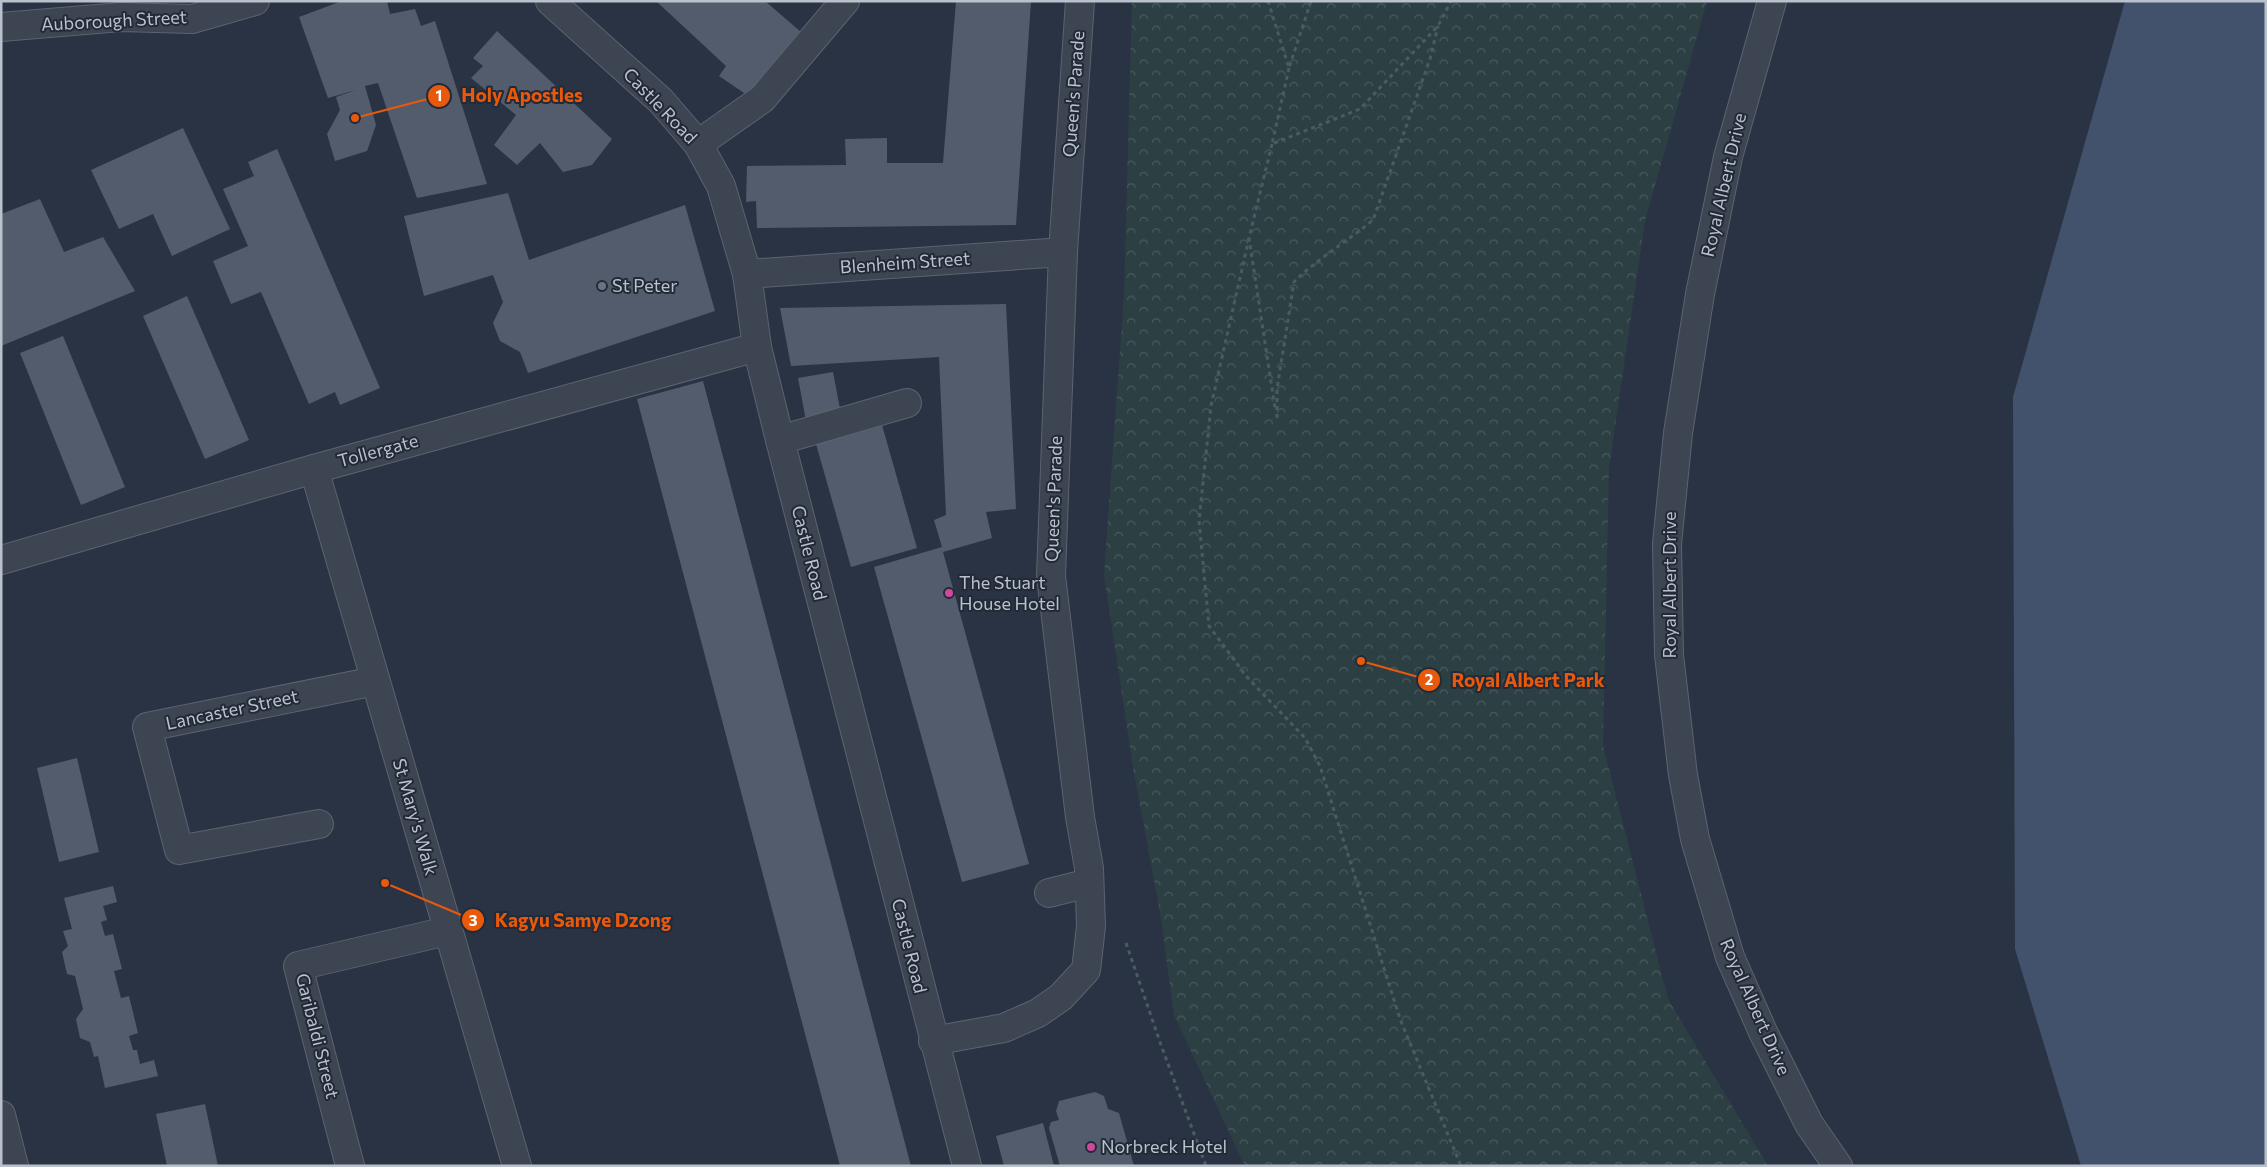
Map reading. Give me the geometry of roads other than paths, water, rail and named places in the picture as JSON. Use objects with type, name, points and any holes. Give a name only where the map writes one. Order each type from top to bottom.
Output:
[{"type":"street","name":"Auborough Street","points":[[1,27],[121,18],[192,19],[255,1]]},
{"type":"street","name":"Castle Road","points":[[550,1],[662,102],[698,144],[721,186],[747,274],[757,347],[780,440],[933,1041],[967,1166]]},
{"type":"street","points":[[698,144],[762,98],[845,1]]},
{"type":"street","name":"Queen's Parade","points":[[933,1041],[1004,1028],[1038,1013],[1061,997],[1086,970],[1091,926],[1089,883],[1051,576],[1063,252],[1080,1]]},
{"type":"street","name":"Royal Albert Drive","points":[[1772,1],[1728,157],[1700,294],[1678,434],[1667,544],[1668,655],[1683,775],[1695,839],[1730,957],[1763,1032],[1809,1124],[1838,1166]]},
{"type":"street","name":"Blenheim Street","points":[[747,274],[1063,252]]},
{"type":"street","name":"Tollergate","points":[[1,560],[314,468],[757,347]]},
{"type":"street","points":[[780,440],[907,403]]},
{"type":"street","name":"St Mary's Walk","points":[[314,468],[447,931],[517,1166]]},
{"type":"street","name":"Lancaster Street","points":[[319,824],[179,850],[147,727],[376,680]]},
{"type":"street","points":[[1049,893],[1089,883]]},
{"type":"street","name":"Garibaldi Street","points":[[350,1166],[298,966],[447,931]]},
{"type":"street","points":[[1,1116],[14,1166]]},
{"type":"water","points":[[2125,1],[2266,1],[2266,1166],[2081,1166],[2015,949],[2013,397]]},
{"type":"place","name":"Holy Apostles","points":[[355,118]]},
{"type":"place","name":"St Peter","points":[[602,286]]},
{"type":"place","name":"The Stuart House Hotel","points":[[949,593]]},
{"type":"place","name":"Royal Albert Park","points":[[1361,661]]},
{"type":"place","name":"Kagyu Samye Dzong","points":[[385,883]]},
{"type":"place","name":"Norbreck Hotel","points":[[1091,1147]]}]
